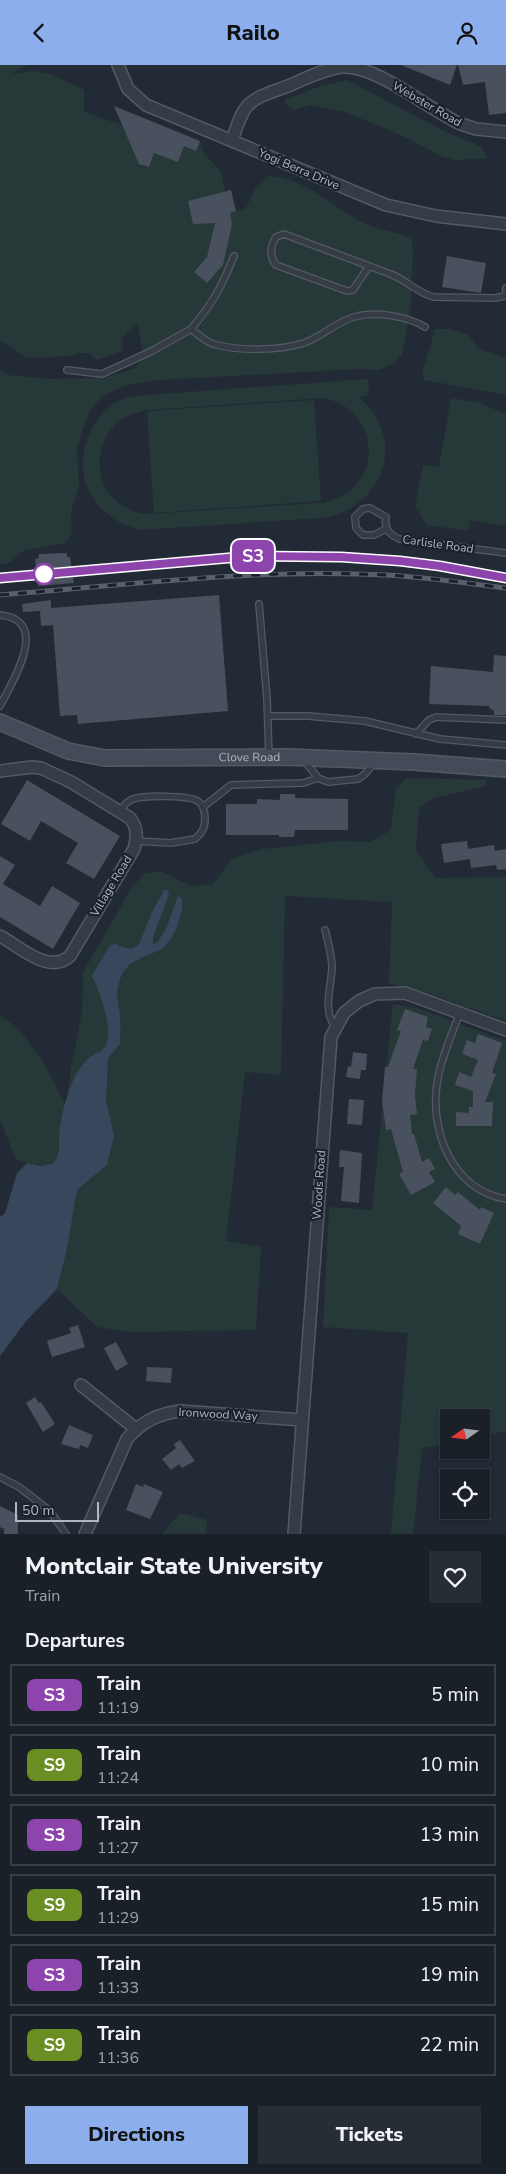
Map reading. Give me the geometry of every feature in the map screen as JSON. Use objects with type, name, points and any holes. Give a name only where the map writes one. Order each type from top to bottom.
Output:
[{"type":"street","name":"Yogi Berra Drive","points":[[118,65],[128,89],[146,105],[386,205],[429,215],[506,224]]},
{"type":"street","name":"Webster Road","points":[[232,141],[242,112],[252,101],[340,67],[358,68],[375,74],[461,124],[476,129],[506,132]]},
{"type":"street","name":"Clove Road","points":[[0,723],[58,748],[98,757],[120,759],[303,758],[506,769]]},
{"type":"street","name":"Village Road","points":[[0,771],[23,767],[41,768],[70,782],[120,811],[133,822],[136,831],[134,849],[70,956],[65,960],[50,963],[41,960],[0,936]]},
{"type":"street","name":"Woods Road","points":[[294,1534],[325,1105],[331,1037],[335,1027],[344,1013],[358,1001],[384,992],[405,993],[506,1030]]},
{"type":"street","points":[[81,1385],[136,1429]]},
{"type":"street","name":"Ironwood Way","points":[[85,1534],[127,1439],[136,1429],[161,1415],[181,1411],[302,1420]]},
{"type":"lane","points":[[369,267],[353,290],[346,291],[276,265],[270,254],[276,237],[284,234],[404,280],[424,295],[442,298],[495,299],[505,297],[506,288]]},
{"type":"lane","points":[[67,371],[102,374],[152,351],[191,329],[211,306],[234,256]]},
{"type":"lane","points":[[191,329],[211,343],[238,348],[267,348],[303,343],[354,317],[368,315],[414,321],[424,327]]},
{"type":"lane","name":"Carlisle Road","points":[[386,529],[374,535],[363,535],[356,528],[354,523],[355,517],[363,509],[370,508],[386,517],[386,529],[398,539],[506,553]]},
{"type":"lane","points":[[259,604],[270,758]]},
{"type":"lane","points":[[0,615],[10,616],[18,621],[24,630],[27,643],[20,666],[0,706]]},
{"type":"lane","points":[[268,716],[308,716],[365,721],[416,734],[463,743],[506,745]]},
{"type":"lane","points":[[416,734],[429,720],[436,717],[506,720]]},
{"type":"lane","points":[[303,758],[318,778],[328,782],[358,779],[376,761]]},
{"type":"lane","points":[[203,807],[231,785],[303,783],[318,778]]},
{"type":"lane","points":[[120,811],[127,803],[137,798],[180,797],[198,801],[203,807],[205,814],[204,828],[195,839],[171,843],[136,841]]},
{"type":"lane","points":[[325,929],[332,967],[328,1014],[335,1027]]},
{"type":"lane","points":[[460,1012],[438,1078],[435,1101],[439,1131],[448,1159],[464,1179],[482,1191],[506,1199]]},
{"type":"lane","points":[[0,1477],[18,1487],[50,1511],[66,1534]]},
{"type":"shaded area","points":[[0,65],[30,65],[24,66],[12,74],[33,71],[50,74],[84,90],[84,112],[122,125],[114,106],[200,141],[203,152],[221,172],[225,191],[231,190],[236,211],[246,208],[255,189],[269,176],[284,178],[310,189],[358,220],[376,228],[411,238],[413,246],[411,305],[402,354],[395,362],[379,370],[360,369],[160,380],[123,386],[102,396],[89,412],[77,447],[79,487],[71,511],[72,533],[65,543],[22,551],[7,563],[0,564],[0,369],[8,375],[52,379],[105,378],[136,368],[143,353],[137,324],[121,339],[123,351],[97,360],[90,353],[76,353],[73,356],[27,358],[0,340]]},
{"type":"shaded area","points":[[347,80],[446,132],[482,147],[487,158],[455,160],[441,156],[401,135],[345,112],[311,105],[293,110],[285,104],[284,100],[321,86]]},
{"type":"shaded area","points":[[435,329],[449,329],[468,335],[479,349],[506,358],[506,395],[424,380],[422,374]]},
{"type":"shaded area","points":[[368,379],[369,395],[358,397],[374,414],[384,438],[385,454],[382,470],[375,484],[365,497],[353,507],[338,514],[321,518],[141,530],[109,516],[98,504],[89,491],[84,476],[83,461],[86,444],[93,427],[104,413],[120,400],[147,395]],"holes":[[[322,398],[343,405],[357,417],[366,433],[369,451],[366,468],[357,484],[342,496],[321,503],[148,514],[127,508],[112,497],[103,481],[100,463],[102,446],[111,430],[126,417],[147,410]]]},
{"type":"shaded area","points":[[451,398],[477,402],[506,414],[506,526],[470,520],[469,531],[427,525],[415,507],[423,465],[439,467]]},
{"type":"shaded area","points":[[314,400],[321,501],[154,513],[147,411]]},
{"type":"shaded area","points":[[407,778],[487,780],[486,786],[434,798],[419,807],[416,850],[435,878],[506,877],[506,1021],[424,992],[389,984],[392,902],[285,896],[281,1075],[245,1072],[226,1241],[261,1247],[256,1330],[129,1332],[97,1327],[57,1289],[67,1249],[77,1190],[107,1165],[68,1092],[82,1013],[83,972],[132,887],[145,873],[161,871],[191,886],[213,884],[232,859],[263,849],[338,841],[370,842],[391,830],[396,788]]},
{"type":"shaded area","points":[[393,1004],[417,1008],[506,1041],[506,1431],[490,1434],[490,1409],[440,1409],[440,1444],[422,1448],[413,1534],[391,1534],[408,1333],[323,1327],[329,1207],[372,1210]]},
{"type":"shaded area","points":[[0,1015],[19,1029],[44,1063],[66,1106],[59,1138],[61,1151],[54,1163],[41,1166],[16,1160],[0,1119]]},
{"type":"shaded area","points":[[180,1513],[207,1520],[206,1534],[162,1534]]},
{"type":"water","points":[[164,890],[168,890],[169,894],[153,937],[153,944],[158,942],[167,926],[178,896],[182,898],[182,904],[180,918],[174,933],[161,949],[130,964],[122,975],[118,987],[120,1044],[108,1058],[106,1100],[114,1136],[107,1165],[77,1190],[67,1249],[57,1289],[26,1321],[0,1356],[0,1217],[5,1213],[17,1173],[27,1163],[41,1166],[54,1163],[59,1152],[62,1114],[70,1088],[82,1065],[100,1052],[106,1043],[108,1035],[107,1018],[102,999],[92,976],[110,945],[116,944],[124,948],[133,948],[139,944],[152,912]]},
{"type":"building","points":[[401,65],[457,65],[450,85]]},
{"type":"building","points":[[458,65],[506,65],[506,113],[489,115],[485,82],[463,85]]},
{"type":"building","points":[[114,106],[200,141],[196,151],[184,146],[178,162],[154,153],[149,167],[139,164]]},
{"type":"building","points":[[231,190],[236,211],[230,213],[232,224],[223,265],[207,283],[194,272],[207,257],[215,223],[193,224],[188,201]]},
{"type":"building","points":[[447,256],[486,263],[481,293],[442,287]]},
{"type":"building","points":[[67,553],[67,557],[70,557],[74,583],[38,586],[35,559],[38,559],[39,554]]},
{"type":"building","points":[[219,595],[228,711],[78,724],[77,715],[60,716],[53,625],[41,626],[40,611],[23,612],[22,604],[51,600],[51,608]]},
{"type":"building","points":[[494,655],[506,656],[506,715],[494,715],[494,711],[489,706],[429,704],[431,666],[493,672]]},
{"type":"building","points":[[27,780],[120,836],[94,879],[66,863],[78,843],[41,821],[30,841],[1,824]]},
{"type":"building","points":[[280,794],[295,794],[295,798],[348,799],[348,830],[295,830],[294,837],[279,837],[279,835],[226,835],[226,804],[257,804],[257,799],[280,800]]},
{"type":"building","points":[[467,841],[468,849],[494,845],[495,851],[506,849],[506,869],[497,870],[496,865],[471,868],[470,859],[444,863],[441,844]]},
{"type":"building","points":[[0,856],[15,865],[3,884],[40,906],[52,886],[80,903],[53,949],[0,917]]},
{"type":"building","points":[[405,1009],[428,1017],[426,1027],[432,1029],[428,1041],[423,1040],[413,1069],[417,1069],[415,1095],[417,1114],[410,1115],[412,1134],[414,1134],[422,1162],[429,1158],[435,1169],[429,1172],[435,1182],[411,1195],[399,1174],[403,1172],[391,1129],[386,1130],[382,1101],[385,1067],[388,1067],[401,1031],[397,1030]]},
{"type":"building","points":[[478,1034],[502,1043],[492,1073],[496,1074],[485,1102],[493,1102],[492,1126],[456,1126],[456,1112],[469,1113],[469,1107],[473,1107],[473,1091],[455,1085],[459,1072],[471,1077],[478,1060],[462,1054],[467,1040],[475,1043]]},
{"type":"building","points":[[353,1052],[367,1054],[366,1070],[361,1070],[360,1079],[346,1077],[348,1066],[351,1067]]},
{"type":"building","points":[[349,1099],[364,1100],[362,1125],[347,1124]]},
{"type":"building","points":[[340,1150],[362,1153],[359,1203],[341,1201],[344,1167],[339,1167]]},
{"type":"building","points":[[446,1187],[455,1195],[458,1192],[480,1210],[481,1207],[494,1213],[480,1244],[458,1234],[461,1226],[433,1203]]},
{"type":"building","points":[[78,1325],[85,1347],[52,1357],[47,1341],[71,1333],[69,1328]]},
{"type":"building","points":[[116,1342],[128,1364],[116,1371],[104,1348]]},
{"type":"building","points":[[147,1367],[172,1368],[171,1383],[146,1381]]},
{"type":"building","points":[[35,1397],[39,1403],[41,1402],[55,1424],[43,1432],[26,1403]]},
{"type":"building","points":[[69,1425],[93,1435],[88,1448],[80,1445],[79,1449],[61,1444]]},
{"type":"building","points":[[180,1440],[195,1461],[182,1468],[179,1464],[171,1470],[162,1459],[176,1448],[174,1444]]},
{"type":"building","points":[[136,1484],[143,1487],[144,1484],[163,1492],[150,1519],[126,1510]]},
{"type":"building","points":[[0,1506],[18,1515],[18,1534],[4,1534],[4,1529],[0,1527]]},
{"type":"railway","points":[[0,577],[251,556],[341,557],[400,561],[506,578]]},
{"type":"railway","points":[[0,595],[193,579],[338,573],[446,580],[506,588]]},
{"type":"train","name":"S3","points":[[0,578],[251,556],[341,557],[400,561],[506,578]]}]
